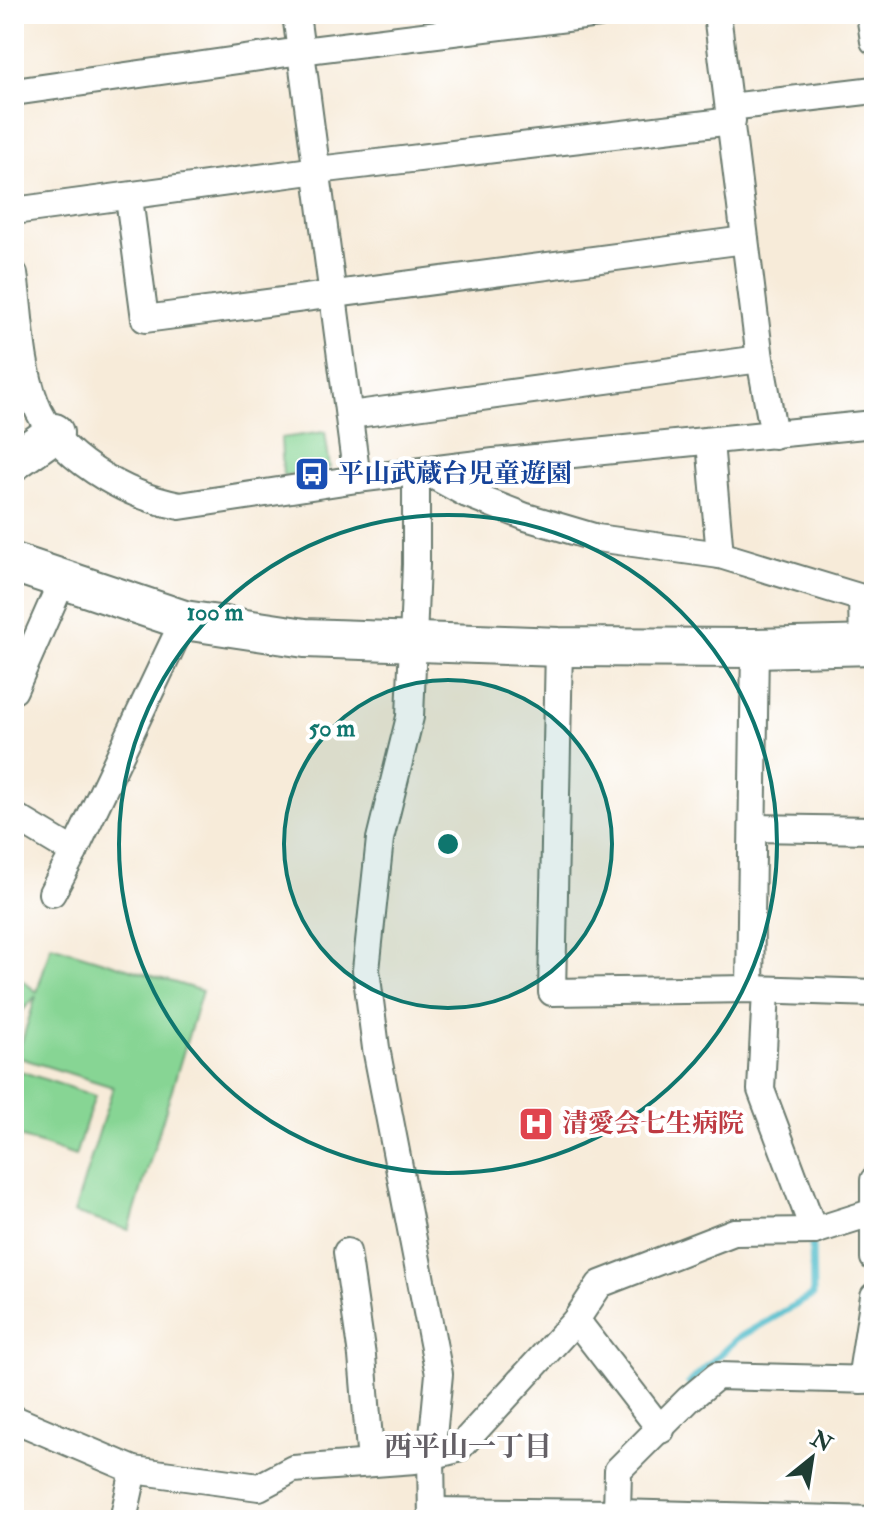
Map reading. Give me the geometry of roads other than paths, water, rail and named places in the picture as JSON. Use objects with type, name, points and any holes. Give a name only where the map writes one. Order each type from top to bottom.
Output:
[{"type":"street","points":[[296,14],[357,479]]},
{"type":"street","points":[[14,92],[301,51],[599,14]]},
{"type":"street","points":[[717,14],[760,359],[774,435]]},
{"type":"street","points":[[870,14],[874,41]]},
{"type":"street","points":[[14,211],[129,198],[731,114],[874,90]]},
{"type":"street","points":[[129,198],[145,319],[745,240]]},
{"type":"street","points":[[14,274],[30,387],[36,406],[54,433],[74,455],[109,481],[139,496],[180,506],[494,462],[874,424]]},
{"type":"street","points":[[350,415],[760,359]]},
{"type":"street","points":[[14,461],[54,433]]},
{"type":"street","points":[[710,442],[720,555]]},
{"type":"street","points":[[14,563],[184,620],[305,638],[559,647],[868,646],[862,598],[720,555],[597,538],[526,517],[421,472]]},
{"type":"street","points":[[421,472],[410,717],[380,839],[366,970],[376,1048],[439,1374],[431,1457],[432,1516],[617,1513],[690,1518],[874,1520]]},
{"type":"street","points":[[14,690],[62,581]]},
{"type":"street","points":[[52,893],[184,620]]},
{"type":"street","points":[[559,647],[552,992],[758,990],[874,993]]},
{"type":"street","points":[[755,648],[753,828],[761,1090],[814,1231]]},
{"type":"street","points":[[14,816],[74,852]]},
{"type":"street","points":[[753,828],[874,830]]},
{"type":"street","points":[[874,1180],[874,1258]]},
{"type":"street","points":[[14,1419],[134,1470],[259,1487],[293,1469],[431,1457],[458,1449],[576,1320],[600,1284],[734,1232],[814,1231],[873,1212]]},
{"type":"street","points":[[347,1252],[362,1356],[371,1463]]},
{"type":"street","points":[[617,1513],[618,1470],[689,1399],[717,1376],[867,1380],[874,1296]]},
{"type":"street","points":[[576,1320],[661,1430]]},
{"type":"street","points":[[123,1520],[134,1470]]},
{"type":"waterway","points":[[689,1383],[738,1338],[813,1295],[812,1241],[816,1240]]},
{"type":"place","name":"平山武蔵台児童遊園","points":[[312,474]]},
{"type":"place","name":"清愛会七生病院","points":[[536,1124]]},
{"type":"district","name":"西平山一丁目","points":[[468,1447]]}]
